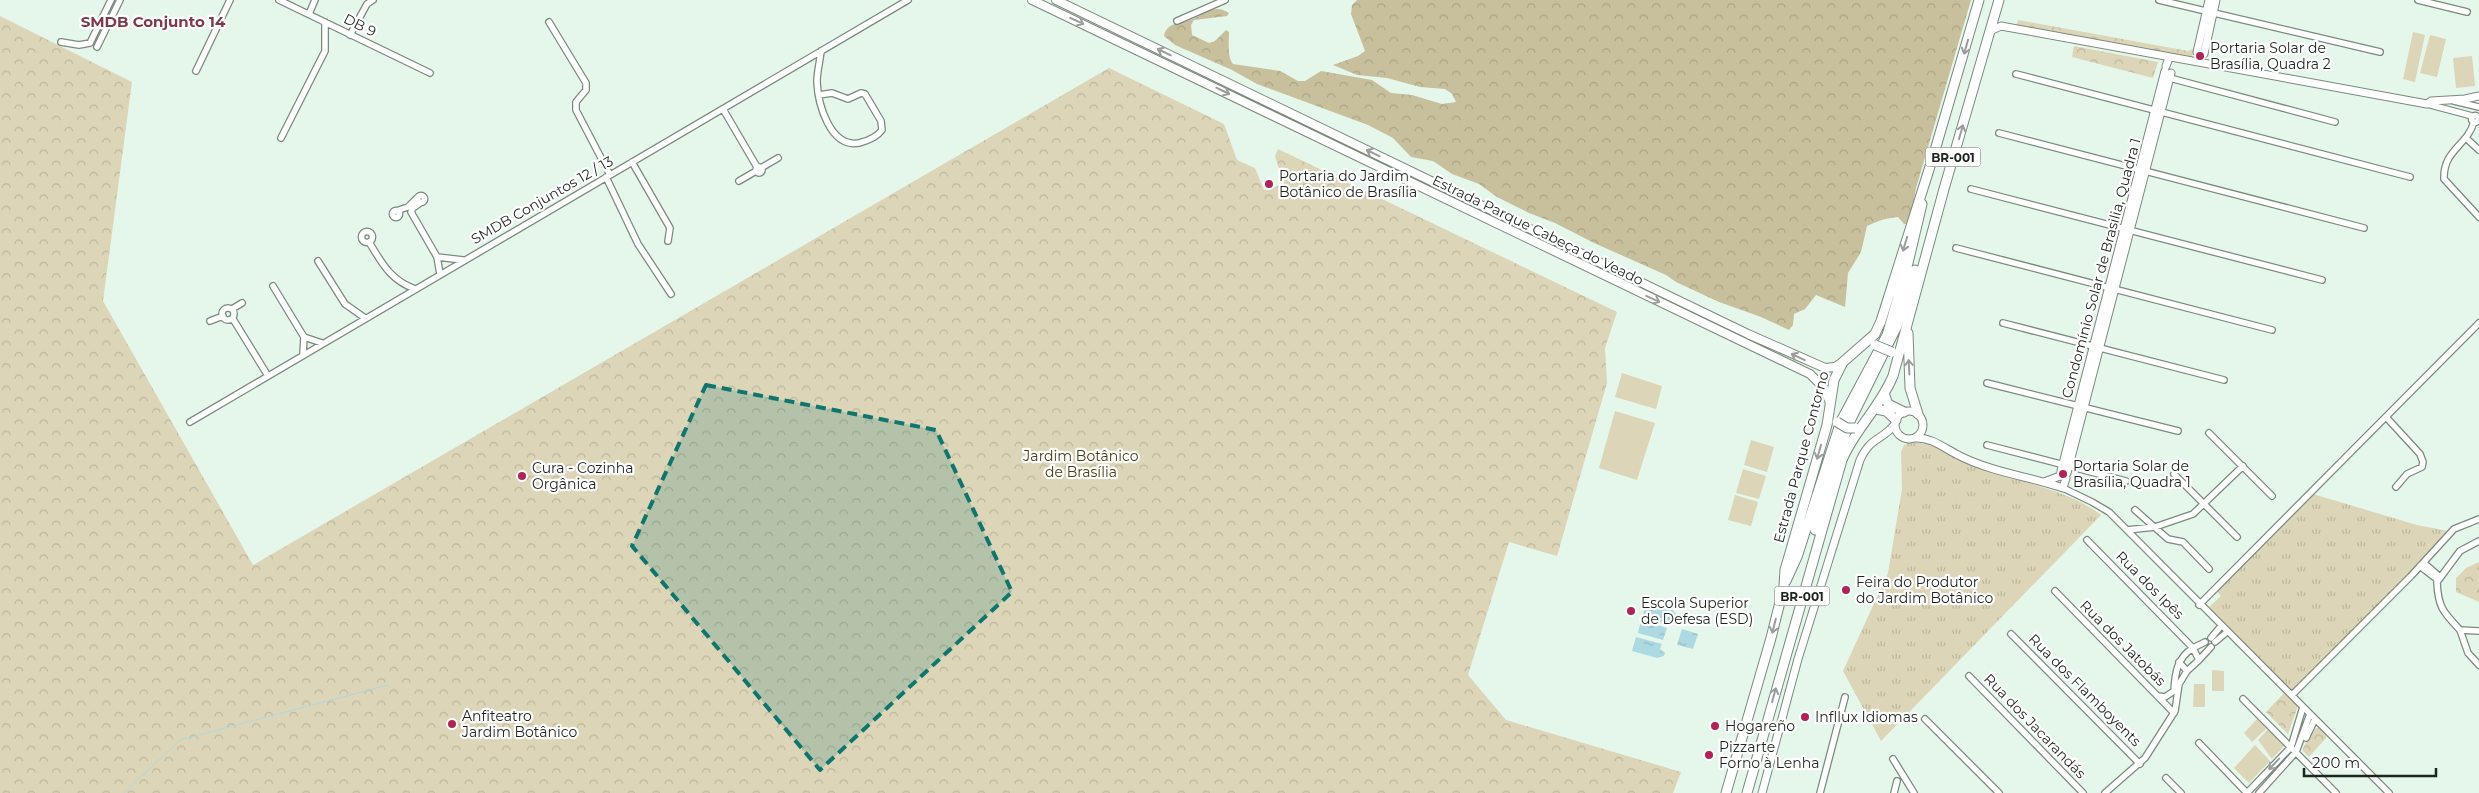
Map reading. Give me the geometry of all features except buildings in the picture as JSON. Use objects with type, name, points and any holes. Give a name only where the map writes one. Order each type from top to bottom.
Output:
[{"type":"highway","name":"Estrada Parque Contorno","points":[[1726,793],[1769,647],[1784,586],[1785,570],[1822,443],[1834,380],[1843,362],[1875,334],[1881,321],[1927,176],[1979,0]]},
{"type":"highway","name":"BR-001","points":[[1747,793],[1842,460],[1847,447],[1867,422],[1884,396],[1896,362],[1999,0]]},
{"type":"highway","points":[[1809,575],[1813,540],[1828,479],[1851,419],[1897,326],[1934,211],[1948,174]]},
{"type":"highway","points":[[1784,586],[1797,557],[1841,422],[1884,342],[1918,227],[1927,176]]},
{"type":"highway","points":[[1909,314],[1910,388],[1918,414]]},
{"type":"highway","points":[[1861,347],[1875,345],[1892,352],[1896,362]]},
{"type":"highway","points":[[1884,396],[1888,404],[1904,412]]},
{"type":"highway","points":[[1830,405],[1837,422],[1847,428],[1855,428],[1867,422]]},
{"type":"highway","points":[[1876,409],[1886,411],[1895,422]]},
{"type":"main road","name":"Estrada Parque Cabeça do Veado","points":[[1032,0],[1810,374],[1824,388],[1830,405]]},
{"type":"main road","name":"Estrada Parque Cabeça do Veado","points":[[1056,0],[1815,364],[1825,368],[1835,367],[1843,362]]},
{"type":"main road","points":[[1597,272],[1601,263]]},
{"type":"main road","points":[[1606,276],[1610,267]]},
{"type":"street","points":[[61,42],[90,43],[111,0]]},
{"type":"street","points":[[97,47],[120,0]]},
{"type":"street","points":[[196,71],[230,0]]},
{"type":"street","name":"DB 9","points":[[279,0],[430,73]]},
{"type":"street","points":[[308,14],[315,0]]},
{"type":"street","points":[[350,35],[367,4],[373,0]]},
{"type":"street","name":"SMDB Conjuntos 12 / 13","points":[[190,422],[908,0]]},
{"type":"street","points":[[1177,21],[1225,0]]},
{"type":"street","points":[[2159,0],[2380,52]]},
{"type":"street","points":[[2209,0],[2210,12]]},
{"type":"street","points":[[2200,56],[2210,12],[2216,0]]},
{"type":"street","points":[[2418,0],[2467,12]]},
{"type":"street","points":[[1994,19],[2001,26],[2169,68],[2335,122]]},
{"type":"street","points":[[281,138],[325,51],[325,22]]},
{"type":"street","points":[[549,22],[587,85],[586,90],[575,104],[576,110],[643,253],[661,276],[671,294]]},
{"type":"street","points":[[1990,31],[2001,26]]},
{"type":"street","points":[[819,95],[832,93],[848,99],[861,93],[865,94],[882,124],[882,130],[878,135],[862,142],[841,141],[830,127],[819,95],[817,80],[821,51]]},
{"type":"street","points":[[2169,68],[2200,56],[2372,94],[2427,104],[2476,118],[2467,139],[2450,154],[2444,179],[2479,217]]},
{"type":"street","name":"Condomínio Solar de Brasilia, Quadra 1","points":[[2063,488],[2064,473],[2169,68]]},
{"type":"street","points":[[2016,74],[2410,177]]},
{"type":"street","points":[[2372,94],[2379,89]]},
{"type":"street","points":[[2427,104],[2431,101],[2479,96]]},
{"type":"street","points":[[2449,100],[2479,107]]},
{"type":"street","points":[[723,109],[758,168]]},
{"type":"street","points":[[1999,133],[2364,228]]},
{"type":"street","points":[[2467,139],[2479,150]]},
{"type":"street","points":[[739,181],[758,168],[778,158]]},
{"type":"street","points":[[632,162],[670,228],[668,241]]},
{"type":"street","points":[[1971,188],[2322,280]]},
{"type":"street","points":[[419,200],[413,208],[411,212],[397,214],[419,200]]},
{"type":"street","points":[[411,212],[437,256],[440,274]]},
{"type":"street","points":[[369,242],[388,273],[398,281],[415,289]]},
{"type":"street","points":[[1956,248],[2272,330]]},
{"type":"street","points":[[437,256],[465,260]]},
{"type":"street","points":[[318,261],[344,304],[365,318]]},
{"type":"street","points":[[273,286],[304,337],[303,354]]},
{"type":"street","points":[[223,316],[225,309],[232,309],[242,303]]},
{"type":"street","points":[[232,309],[234,313],[233,318],[268,376]]},
{"type":"street","points":[[223,316],[227,320],[233,318]]},
{"type":"street","points":[[210,321],[223,316]]},
{"type":"street","points":[[2003,323],[2224,380]]},
{"type":"street","points":[[2199,605],[2479,323]]},
{"type":"street","points":[[304,337],[322,343]]},
{"type":"street","points":[[1987,383],[2178,431]]},
{"type":"street","points":[[1762,793],[1798,659],[1860,460],[1866,447],[1904,412],[1910,411],[1918,414],[1923,426],[1937,443]]},
{"type":"street","points":[[2386,417],[2420,454],[2423,462],[2422,467],[2407,474],[2396,487]]},
{"type":"street","points":[[1895,422],[1896,430],[1900,436]]},
{"type":"street","points":[[1915,438],[1921,433],[1923,426]]},
{"type":"street","points":[[2209,433],[2272,496]]},
{"type":"street","points":[[1879,437],[1900,436],[1910,440],[1921,438],[1937,443],[1974,462],[2063,488],[2102,507],[2389,793]]},
{"type":"street","points":[[1987,446],[2064,473],[2126,481]]},
{"type":"street","points":[[2127,530],[2155,527],[2193,514],[2243,466]]},
{"type":"street","points":[[2044,482],[2064,473]]},
{"type":"street","points":[[2174,474],[2238,537]]},
{"type":"street","points":[[2135,510],[2168,539],[2183,542],[2209,568]]},
{"type":"street","points":[[2292,695],[2422,565],[2454,529],[2479,519]]},
{"type":"street","name":"Rua dos Ipês","points":[[2088,540],[2193,648],[2199,660]]},
{"type":"street","points":[[2479,540],[2460,551],[2439,579],[2440,606],[2460,630],[2468,654],[2479,665]]},
{"type":"street","points":[[2422,565],[2439,579]]},
{"type":"street","name":"Rua dos Jatobás","points":[[2055,591],[2173,712]]},
{"type":"street","points":[[2105,793],[2140,764],[2173,712],[2179,684],[2187,671],[2199,660],[2221,626]]},
{"type":"street","points":[[2460,630],[2479,631]]},
{"type":"street","points":[[2173,712],[2176,672],[2179,662],[2193,648],[2212,641],[2227,632]]},
{"type":"street","name":"Rua dos Flamboyents","points":[[2011,634],[2140,764]]},
{"type":"street","points":[[2179,662],[2187,671]]},
{"type":"street","name":"Rua dos Jacarandás","points":[[1969,676],[2084,793]]},
{"type":"street","points":[[2159,696],[2169,696],[2174,692]]},
{"type":"street","points":[[1820,793],[1845,697]]},
{"type":"street","points":[[2244,699],[2336,793]]},
{"type":"street","points":[[2200,743],[2247,793],[2291,747],[2303,707]]},
{"type":"street","points":[[2259,793],[2296,753],[2313,716]]},
{"type":"street","points":[[1925,719],[1999,793]]},
{"type":"street","points":[[1893,759],[1914,793]]},
{"type":"street","points":[[2166,778],[2181,793]]},
{"type":"street","points":[[1894,793],[1898,781]]},
{"type":"highlighted area","points":[[706,385],[936,430],[1012,592],[820,770],[632,546]]},
{"type":"green space","points":[[1357,0],[1971,0],[1916,188],[1910,224],[1904,224],[1898,217],[1882,220],[1867,226],[1861,252],[1848,273],[1845,307],[1816,295],[1805,309],[1794,314],[1793,325],[1789,330],[1761,317],[1719,302],[1555,223],[1529,213],[1497,197],[1479,184],[1452,174],[1433,161],[1411,157],[1393,138],[1368,125],[1257,84],[1232,70],[1175,45],[1164,36],[1172,25],[1189,21],[1210,10],[1224,10],[1229,13],[1227,16],[1194,20],[1191,25],[1192,35],[1209,43],[1215,41],[1226,30],[1229,32],[1229,53],[1233,64],[1280,71],[1298,81],[1305,81],[1321,71],[1372,80],[1391,93],[1412,95],[1442,104],[1456,102],[1452,94],[1445,89],[1420,87],[1387,78],[1357,75],[1333,65],[1358,56],[1365,51],[1351,14],[1352,5]]},
{"type":"green space","name":"Jardim Botânico de Brasília","points":[[0,16],[132,82],[103,301],[253,565],[1109,68],[1224,124],[1237,160],[1255,168],[1264,190],[1284,184],[1275,156],[1278,149],[1617,312],[1605,348],[1607,383],[1557,556],[1509,542],[1468,675],[1506,720],[1681,772],[1673,793],[0,793]]},
{"type":"green space","points":[[2018,20],[2188,51],[2195,48],[2192,57],[2188,57],[2016,26]]},
{"type":"green space","points":[[2413,32],[2425,35],[2415,82],[2403,79]]},
{"type":"green space","points":[[2430,35],[2446,39],[2437,77],[2420,73]]},
{"type":"green space","points":[[2074,46],[2158,62],[2153,78],[2072,57]]},
{"type":"green space","points":[[2472,56],[2475,86],[2456,88],[2453,58]]},
{"type":"green space","points":[[1622,373],[1662,386],[1656,409],[1615,397]]},
{"type":"green space","points":[[1615,411],[1655,423],[1637,480],[1599,468]]},
{"type":"green space","points":[[1751,440],[1774,447],[1767,472],[1744,465]]},
{"type":"green space","points":[[1909,442],[1937,448],[1980,468],[2058,492],[2073,498],[2101,515],[1881,741],[1843,671],[1888,573],[1902,489],[1901,452],[1904,445]]},
{"type":"green space","points":[[1743,469],[1766,476],[1759,499],[1736,493]]},
{"type":"green space","points":[[2313,494],[2417,525],[2448,531],[2409,574],[2293,693],[2209,607],[2221,596],[2216,591]]},
{"type":"green space","points":[[1735,495],[1758,502],[1751,526],[1728,520]]},
{"type":"green space","points":[[2479,562],[2479,602],[2456,592],[2456,578],[2466,568]]},
{"type":"green space","points":[[2212,670],[2224,671],[2224,691],[2212,691]]},
{"type":"green space","points":[[2194,684],[2205,684],[2205,707],[2193,707]]},
{"type":"green space","points":[[2284,693],[2298,706],[2288,734],[2266,712]]},
{"type":"green space","points":[[2259,717],[2268,727],[2252,742],[2244,733]]},
{"type":"green space","points":[[2270,727],[2286,744],[2272,759],[2258,740]]},
{"type":"green space","points":[[2316,728],[2320,728],[2327,737],[2309,757],[2303,751],[2303,748]]},
{"type":"green space","points":[[2255,745],[2270,761],[2249,783],[2234,768]]},
{"type":"water","points":[[1647,602],[1673,610],[1676,614],[1675,620],[1668,621],[1668,624],[1642,617]]},
{"type":"water","points":[[1641,620],[1667,628],[1663,640],[1638,633]]},
{"type":"water","points":[[1682,629],[1698,634],[1693,649],[1677,645]]},
{"type":"water","points":[[1636,637],[1662,644],[1660,649],[1665,653],[1664,656],[1657,658],[1632,651]]},
{"type":"waterway","points":[[124,793],[180,740],[388,685]]},
{"type":"place","name":"Portaria Solar de Brasília, Quadra 2","points":[[2200,56]]},
{"type":"place","name":"Portaria do Jardim Botânico de Brasília","points":[[1269,184]]},
{"type":"place","name":"Portaria Solar de Brasília, Quadra 1","points":[[2063,474]]},
{"type":"place","name":"Cura - Cozinha Orgânica","points":[[522,476]]},
{"type":"place","name":"Feira do Produtor do Jardim Botânico","points":[[1846,590]]},
{"type":"place","name":"Escola Superior de Defesa (ESD)","points":[[1631,611]]},
{"type":"place","name":"Infllux Idiomas","points":[[1805,717]]},
{"type":"place","name":"Anfiteatro Jardim Botânico","points":[[452,724]]},
{"type":"place","name":"Hogareño","points":[[1715,726]]},
{"type":"place","name":"Pizzarte Forno à Lenha","points":[[1709,755]]},
{"type":"district","name":"SMDB Conjunto 14","points":[[153,21]]}]
